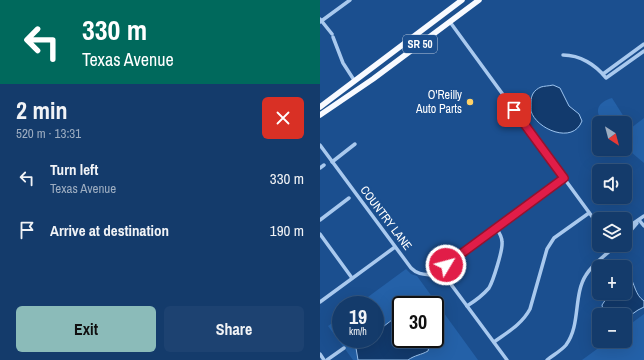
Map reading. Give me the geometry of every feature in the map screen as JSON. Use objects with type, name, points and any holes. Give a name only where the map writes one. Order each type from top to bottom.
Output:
[{"type":"highway","name":"SR 50","points":[[320,107],[462,0]]},
{"type":"highway","name":"SR 50","points":[[320,115],[398,61],[479,0]]},
{"type":"highway","points":[[450,22],[448,17],[455,5]]},
{"type":"street","points":[[350,0],[321,21],[333,36],[337,44],[342,63],[354,80]]},
{"type":"street","points":[[450,22],[592,218]]},
{"type":"street","points":[[603,74],[644,44]]},
{"type":"street","points":[[563,55],[581,58],[598,69],[606,78],[644,51]]},
{"type":"street","points":[[391,52],[398,61]]},
{"type":"street","points":[[332,162],[355,144]]},
{"type":"street","name":"COUNTRY LANE","points":[[320,145],[414,271],[423,274],[434,274],[446,279],[507,360]]},
{"type":"street","points":[[320,168],[324,165]]},
{"type":"street","points":[[434,274],[564,178]]},
{"type":"street","points":[[320,220],[349,198]]},
{"type":"street","points":[[494,342],[520,324],[526,317],[530,309],[545,254],[550,243],[588,213]]},
{"type":"street","points":[[632,224],[644,216]]},
{"type":"street","points":[[639,220],[644,226]]},
{"type":"street","points":[[632,228],[639,220]]},
{"type":"street","points":[[467,306],[484,294],[490,287],[493,279],[503,243],[496,228]]},
{"type":"street","points":[[320,234],[352,278]]},
{"type":"street","points":[[320,302],[395,247]]},
{"type":"street","points":[[547,360],[566,346],[574,329],[580,292],[585,275],[609,252]]},
{"type":"street","points":[[328,360],[344,348]]},
{"type":"street","points":[[320,354],[324,360]]},
{"type":"shaded area","points":[[553,85],[560,88],[569,106],[579,114],[582,121],[577,128],[571,132],[555,132],[547,128],[534,118],[531,111],[533,93],[541,87]]},
{"type":"shaded area","points":[[612,98],[623,116],[600,116],[598,111],[600,105]]},
{"type":"shaded area","points":[[644,118],[644,163],[632,153],[632,127]]},
{"type":"shaded area","points":[[406,269],[411,274],[417,276],[432,296],[392,296],[392,348],[444,348],[444,313],[478,360],[353,360],[344,348],[384,348],[384,296],[369,296]]},
{"type":"shaded area","points":[[632,280],[637,293],[644,301],[644,307],[632,314],[632,308],[603,308],[602,305],[605,300],[632,300]]},
{"type":"shaded area","points":[[644,314],[644,360],[582,360],[598,348],[632,348],[632,323]]},
{"type":"shaded area","points":[[392,320],[392,348],[429,348],[428,351],[408,360],[358,360],[356,348],[384,348],[384,326]]},
{"type":"shaded area","points":[[332,323],[332,331],[328,326]]},
{"type":"place","name":"O'Reilly Auto Parts","points":[[470,102]]},
{"type":"route","points":[[446,265],[564,178],[514,110]]}]
